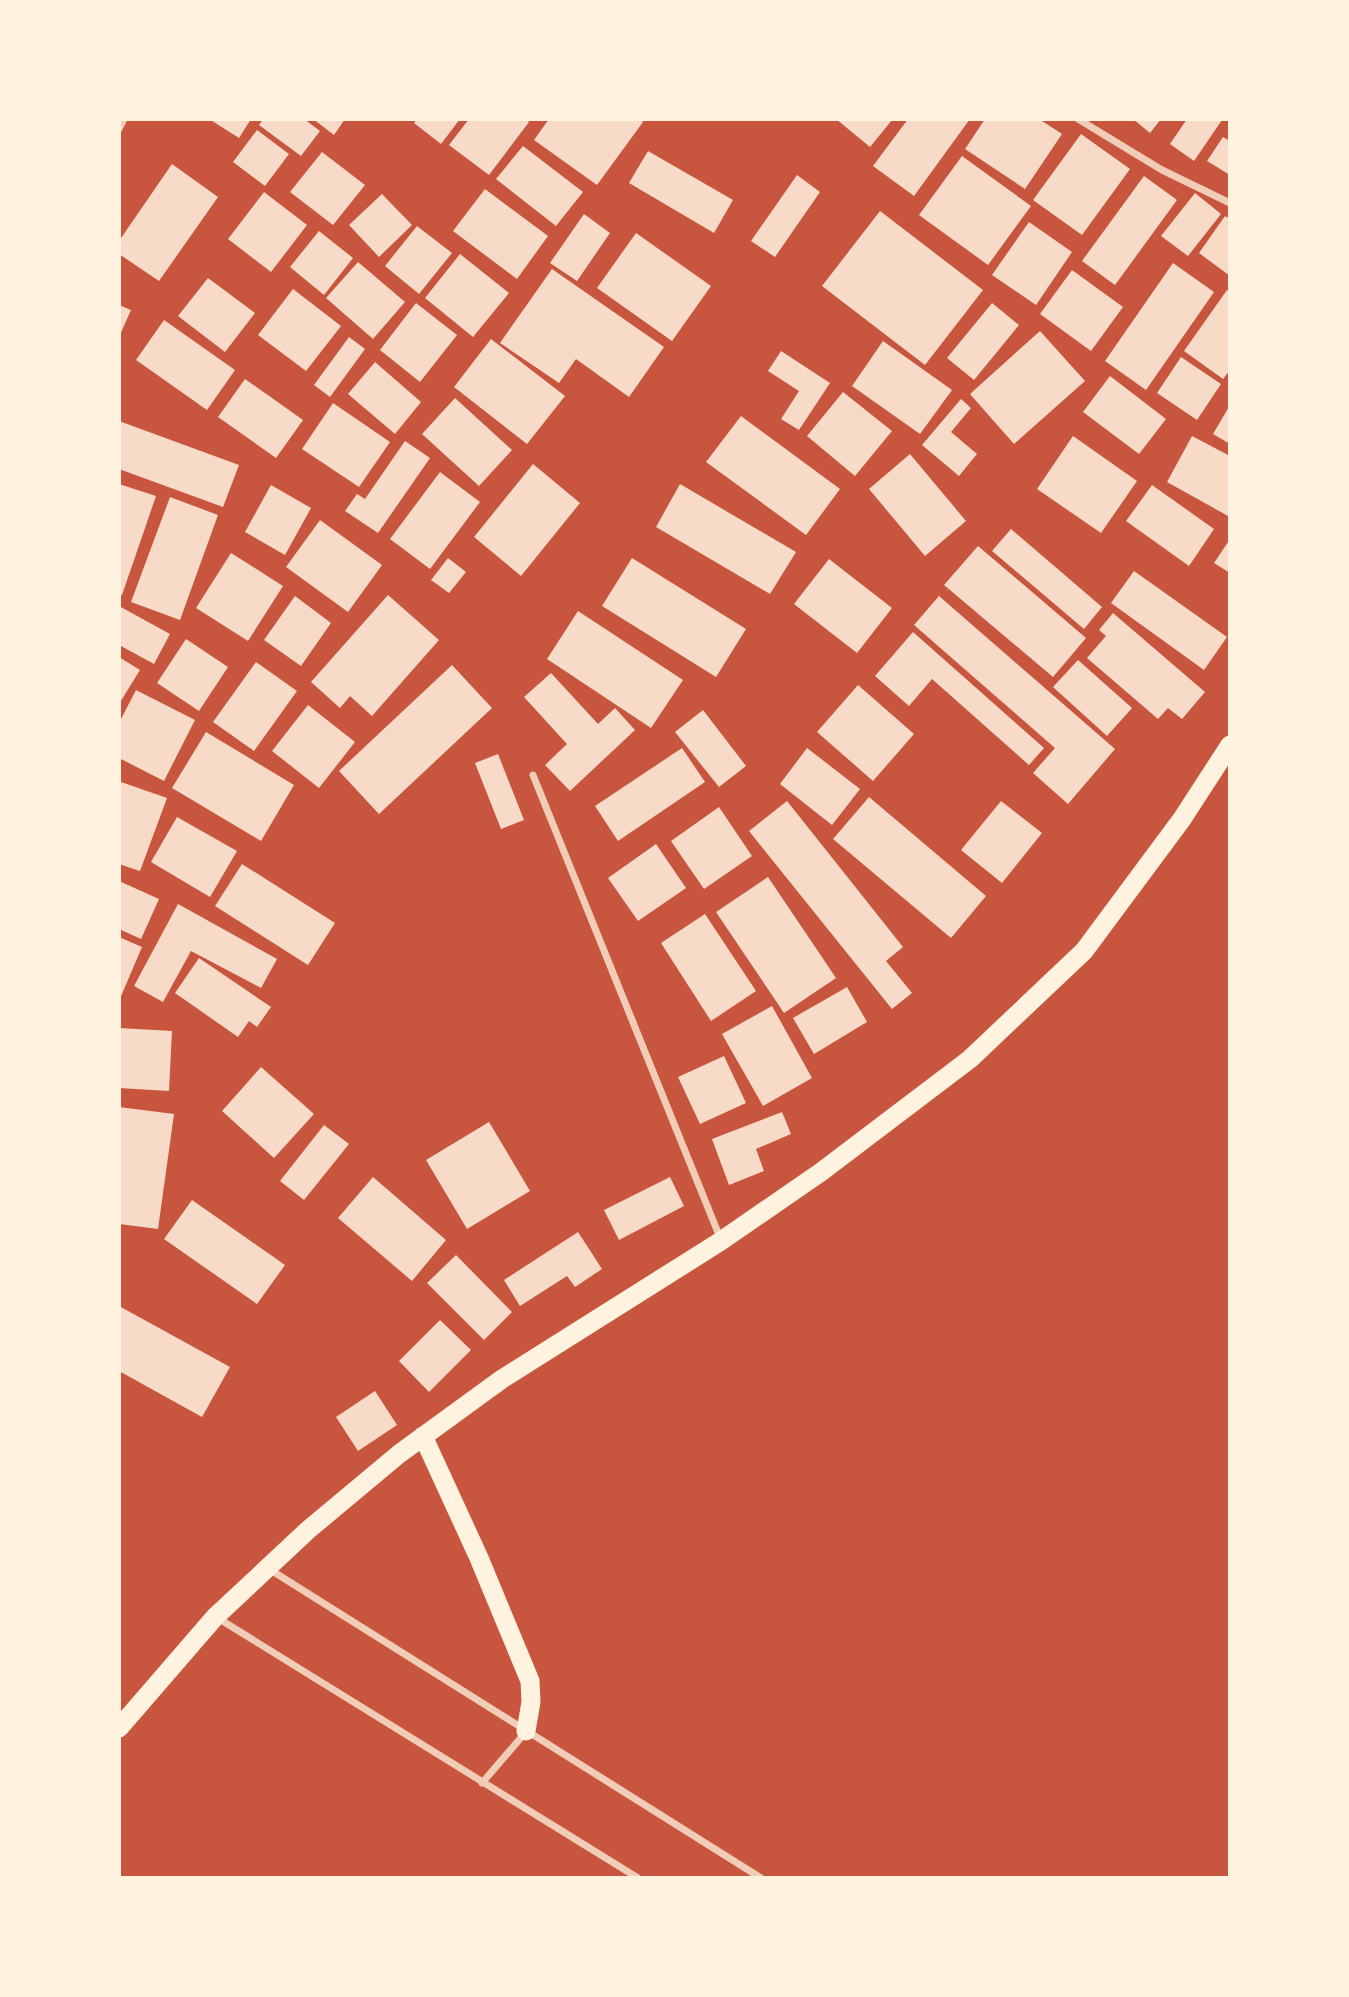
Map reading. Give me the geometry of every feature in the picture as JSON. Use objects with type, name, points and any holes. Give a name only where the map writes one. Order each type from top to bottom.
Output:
[{"type":"highway","points":[[119,1728],[215,1617],[308,1530],[423,1436],[502,1379],[721,1241],[821,1172],[970,1059],[1084,951],[1182,819],[1230,745]]},
{"type":"highway","points":[[423,1436],[480,1558],[530,1681],[531,1702],[526,1731]]},
{"type":"street","points":[[119,129],[124,119]]},
{"type":"street","points":[[1078,119],[1162,170],[1230,203]]},
{"type":"street","points":[[533,775],[721,1241]]},
{"type":"street","points":[[268,1568],[761,1878]]},
{"type":"street","points":[[215,1617],[638,1878]]},
{"type":"street","points":[[482,1783],[526,1731]]},
{"type":"building","points":[[209,119],[251,119],[239,138]]},
{"type":"building","points":[[263,119],[304,119],[320,131],[301,156],[259,125]]},
{"type":"building","points":[[313,119],[345,119],[334,135]]},
{"type":"building","points":[[417,119],[460,119],[441,144],[414,123]]},
{"type":"building","points":[[469,119],[525,119],[529,122],[489,175],[449,145]]},
{"type":"building","points":[[549,119],[640,119],[643,122],[597,185],[534,140]]},
{"type":"building","points":[[836,119],[891,119],[892,120],[870,147]]},
{"type":"building","points":[[908,119],[970,119],[914,196],[873,166]]},
{"type":"building","points":[[985,119],[1039,119],[1062,134],[1025,189],[965,149]]},
{"type":"building","points":[[1133,119],[1161,119],[1150,133]]},
{"type":"building","points":[[1187,119],[1222,120],[1194,161],[1170,144]]},
{"type":"building","points":[[257,130],[289,154],[265,186],[233,162]]},
{"type":"building","points":[[1081,134],[1130,169],[1082,235],[1033,200]]},
{"type":"building","points":[[1223,137],[1230,141],[1230,175],[1207,161]]},
{"type":"building","points":[[523,146],[583,192],[556,226],[496,179]]},
{"type":"building","points":[[648,151],[733,200],[714,233],[629,183]]},
{"type":"building","points":[[322,152],[365,185],[333,225],[290,192]]},
{"type":"building","points":[[962,156],[1031,206],[988,265],[919,215]]},
{"type":"building","points":[[172,164],[218,197],[159,281],[119,254],[119,241]]},
{"type":"building","points":[[797,175],[820,192],[775,257],[751,241]]},
{"type":"building","points":[[1144,176],[1177,200],[1115,285],[1082,261]]},
{"type":"building","points":[[485,189],[548,236],[517,279],[453,231]]},
{"type":"building","points":[[264,192],[307,225],[271,272],[228,239]]},
{"type":"building","points":[[1195,193],[1221,214],[1188,256],[1161,236]]},
{"type":"building","points":[[382,194],[412,225],[379,257],[349,225]]},
{"type":"building","points":[[880,211],[983,290],[925,365],[822,286]]},
{"type":"building","points":[[584,214],[610,233],[577,281],[550,263]]},
{"type":"building","points":[[1225,216],[1230,219],[1230,276],[1199,253]]},
{"type":"building","points":[[1029,222],[1072,252],[1036,305],[992,275]]},
{"type":"building","points":[[417,226],[452,253],[419,294],[385,266]]},
{"type":"building","points":[[319,231],[353,258],[324,295],[290,267]]},
{"type":"building","points":[[636,233],[711,286],[672,341],[597,288]]},
{"type":"building","points":[[460,254],[509,293],[473,337],[425,298]]},
{"type":"building","points":[[358,262],[405,302],[373,339],[326,298]]},
{"type":"building","points":[[1173,263],[1214,292],[1146,390],[1105,361]]},
{"type":"building","points":[[552,269],[664,347],[629,397],[576,359],[559,383],[500,343]]},
{"type":"building","points":[[1072,270],[1123,307],[1091,351],[1040,314]]},
{"type":"building","points":[[208,278],[255,313],[225,352],[178,316]]},
{"type":"building","points":[[293,289],[341,326],[306,371],[258,335]]},
{"type":"building","points":[[1227,290],[1230,292],[1230,370],[1223,379],[1184,351]]},
{"type":"building","points":[[416,303],[457,335],[420,382],[380,350]]},
{"type":"building","points":[[992,303],[1019,325],[974,380],[947,358]]},
{"type":"building","points":[[119,305],[131,310],[119,337]]},
{"type":"building","points":[[164,320],[235,370],[207,410],[136,360]]},
{"type":"building","points":[[1040,331],[1085,381],[1014,444],[970,394]]},
{"type":"building","points":[[349,337],[365,349],[330,397],[314,385]]},
{"type":"building","points":[[491,339],[565,396],[527,444],[454,387]]},
{"type":"building","points":[[883,341],[952,390],[920,434],[852,386]]},
{"type":"building","points":[[781,351],[830,383],[799,430],[781,419],[799,391],[768,371]]},
{"type":"building","points":[[1181,357],[1221,384],[1197,420],[1157,393]]},
{"type":"building","points":[[375,362],[421,402],[395,434],[348,394]]},
{"type":"building","points":[[1110,376],[1166,419],[1139,454],[1083,412]]},
{"type":"building","points":[[245,379],[303,420],[276,458],[218,417]]},
{"type":"building","points":[[843,392],[892,431],[855,476],[807,436]]},
{"type":"building","points":[[455,398],[512,450],[479,486],[422,434]]},
{"type":"building","points":[[961,399],[971,408],[951,432],[977,454],[959,476],[922,445]]},
{"type":"building","points":[[333,403],[390,442],[359,487],[302,449]]},
{"type":"building","points":[[1230,405],[1230,444],[1213,434]]},
{"type":"building","points":[[741,416],[840,489],[806,535],[706,462]]},
{"type":"building","points":[[119,421],[239,465],[223,507],[119,469]]},
{"type":"building","points":[[1073,436],[1137,481],[1101,533],[1037,489]]},
{"type":"building","points":[[1192,436],[1230,456],[1228,516],[1167,482]]},
{"type":"building","points":[[405,441],[430,458],[378,533],[345,511],[357,494],[365,499]]},
{"type":"building","points":[[910,454],[966,521],[925,556],[869,489]]},
{"type":"building","points":[[533,464],[580,503],[521,576],[474,537]]},
{"type":"building","points":[[440,472],[480,502],[430,569],[390,539]]},
{"type":"building","points":[[119,484],[156,496],[122,595],[119,594]]},
{"type":"building","points":[[680,484],[796,552],[770,594],[656,527]]},
{"type":"building","points":[[271,485],[311,508],[285,555],[245,532]]},
{"type":"building","points":[[1152,485],[1214,529],[1189,566],[1126,521]]},
{"type":"building","points":[[170,497],[218,515],[180,620],[131,602]]},
{"type":"building","points":[[320,520],[382,565],[348,612],[286,567]]},
{"type":"building","points":[[1011,529],[1102,607],[1084,629],[992,551]]},
{"type":"building","points":[[1230,539],[1230,573],[1214,563]]},
{"type":"building","points":[[978,546],[1086,638],[1053,677],[944,585]]},
{"type":"building","points":[[231,553],[283,586],[248,641],[196,608]]},
{"type":"building","points":[[448,558],[466,572],[449,593],[431,580]]},
{"type":"building","points":[[632,558],[746,629],[716,677],[602,606]]},
{"type":"building","points":[[829,559],[892,608],[857,653],[794,604]]},
{"type":"building","points":[[1134,571],[1227,637],[1204,670],[1111,603]]},
{"type":"building","points":[[388,595],[439,640],[372,716],[350,696],[340,708],[311,682]]},
{"type":"building","points":[[295,596],[331,623],[301,666],[264,640]]},
{"type":"building","points":[[939,596],[1115,749],[1068,804],[1033,773],[1055,748],[914,625]]},
{"type":"building","points":[[119,606],[170,634],[154,664],[119,645]]},
{"type":"building","points":[[578,611],[683,680],[651,728],[547,659]]},
{"type":"building","points":[[1113,613],[1205,692],[1182,719],[1168,708],[1158,719],[1087,658],[1106,636],[1099,630]]},
{"type":"building","points":[[913,632],[1044,748],[1029,765],[932,679],[909,706],[875,676]]},
{"type":"building","points":[[186,639],[228,667],[199,711],[157,683]]},
{"type":"building","points":[[119,657],[140,670],[119,704]]},
{"type":"building","points":[[1078,660],[1132,708],[1107,736],[1053,687]]},
{"type":"building","points":[[256,662],[297,691],[254,751],[213,722]]},
{"type":"building","points":[[452,665],[492,708],[379,814],[339,771]]},
{"type":"building","points":[[551,673],[598,724],[615,708],[635,730],[570,791],[545,765],[567,744],[524,697]]},
{"type":"building","points":[[858,685],[914,734],[873,781],[817,732]]},
{"type":"building","points":[[136,690],[195,720],[164,781],[119,758],[119,723]]},
{"type":"building","points":[[308,705],[355,742],[319,788],[272,751]]},
{"type":"building","points":[[703,710],[746,766],[719,787],[675,732]]},
{"type":"building","points":[[206,732],[294,785],[261,841],[172,788]]},
{"type":"building","points":[[682,748],[705,782],[618,841],[595,806]]},
{"type":"building","points":[[807,748],[860,789],[832,825],[780,784]]},
{"type":"building","points":[[498,754],[524,820],[501,829],[475,763]]},
{"type":"building","points":[[121,782],[167,798],[140,871],[119,864]]},
{"type":"building","points":[[869,797],[986,896],[951,938],[833,839]]},
{"type":"building","points":[[787,801],[903,947],[886,961],[912,993],[892,1009],[749,831]]},
{"type":"building","points":[[1001,801],[1042,833],[1002,883],[961,850]]},
{"type":"building","points":[[719,807],[752,856],[704,889],[671,841]]},
{"type":"building","points":[[177,817],[237,851],[210,897],[151,862]]},
{"type":"building","points":[[656,844],[686,888],[638,921],[608,878]]},
{"type":"building","points":[[242,864],[335,923],[308,965],[215,906]]},
{"type":"building","points":[[768,877],[836,978],[784,1013],[716,912]]},
{"type":"building","points":[[119,881],[159,899],[141,939],[119,929]]},
{"type":"building","points":[[178,904],[277,959],[261,988],[191,951],[163,1002],[134,986]]},
{"type":"building","points":[[705,914],[756,991],[711,1021],[661,943]]},
{"type":"building","points":[[119,937],[142,947],[119,1001]]},
{"type":"building","points":[[199,958],[271,1007],[257,1027],[249,1021],[238,1037],[175,993]]},
{"type":"building","points":[[847,987],[867,1022],[814,1054],[793,1018]]},
{"type":"building","points":[[772,1006],[812,1078],[763,1106],[722,1034]]},
{"type":"building","points":[[119,1028],[172,1031],[169,1091],[119,1088]]},
{"type":"building","points":[[724,1056],[746,1103],[700,1124],[678,1077]]},
{"type":"building","points":[[261,1067],[314,1114],[274,1158],[222,1111]]},
{"type":"building","points":[[119,1107],[174,1114],[158,1229],[119,1224]]},
{"type":"building","points":[[782,1112],[791,1134],[756,1149],[764,1171],[729,1185],[712,1139]]},
{"type":"building","points":[[489,1122],[530,1191],[467,1229],[426,1160]]},
{"type":"building","points":[[324,1125],[349,1144],[304,1200],[280,1181]]},
{"type":"building","points":[[373,1177],[446,1240],[412,1281],[338,1218]]},
{"type":"building","points":[[670,1177],[684,1206],[619,1240],[604,1210]]},
{"type":"building","points":[[192,1200],[285,1265],[257,1304],[164,1239]]},
{"type":"building","points":[[578,1232],[602,1269],[575,1287],[567,1276],[520,1306],[504,1280]]},
{"type":"building","points":[[456,1255],[512,1312],[484,1340],[427,1283]]},
{"type":"building","points":[[119,1306],[230,1367],[202,1417],[119,1371]]},
{"type":"building","points":[[440,1320],[471,1350],[429,1392],[399,1361]]},
{"type":"building","points":[[375,1391],[397,1425],[358,1451],[336,1417]]}]
